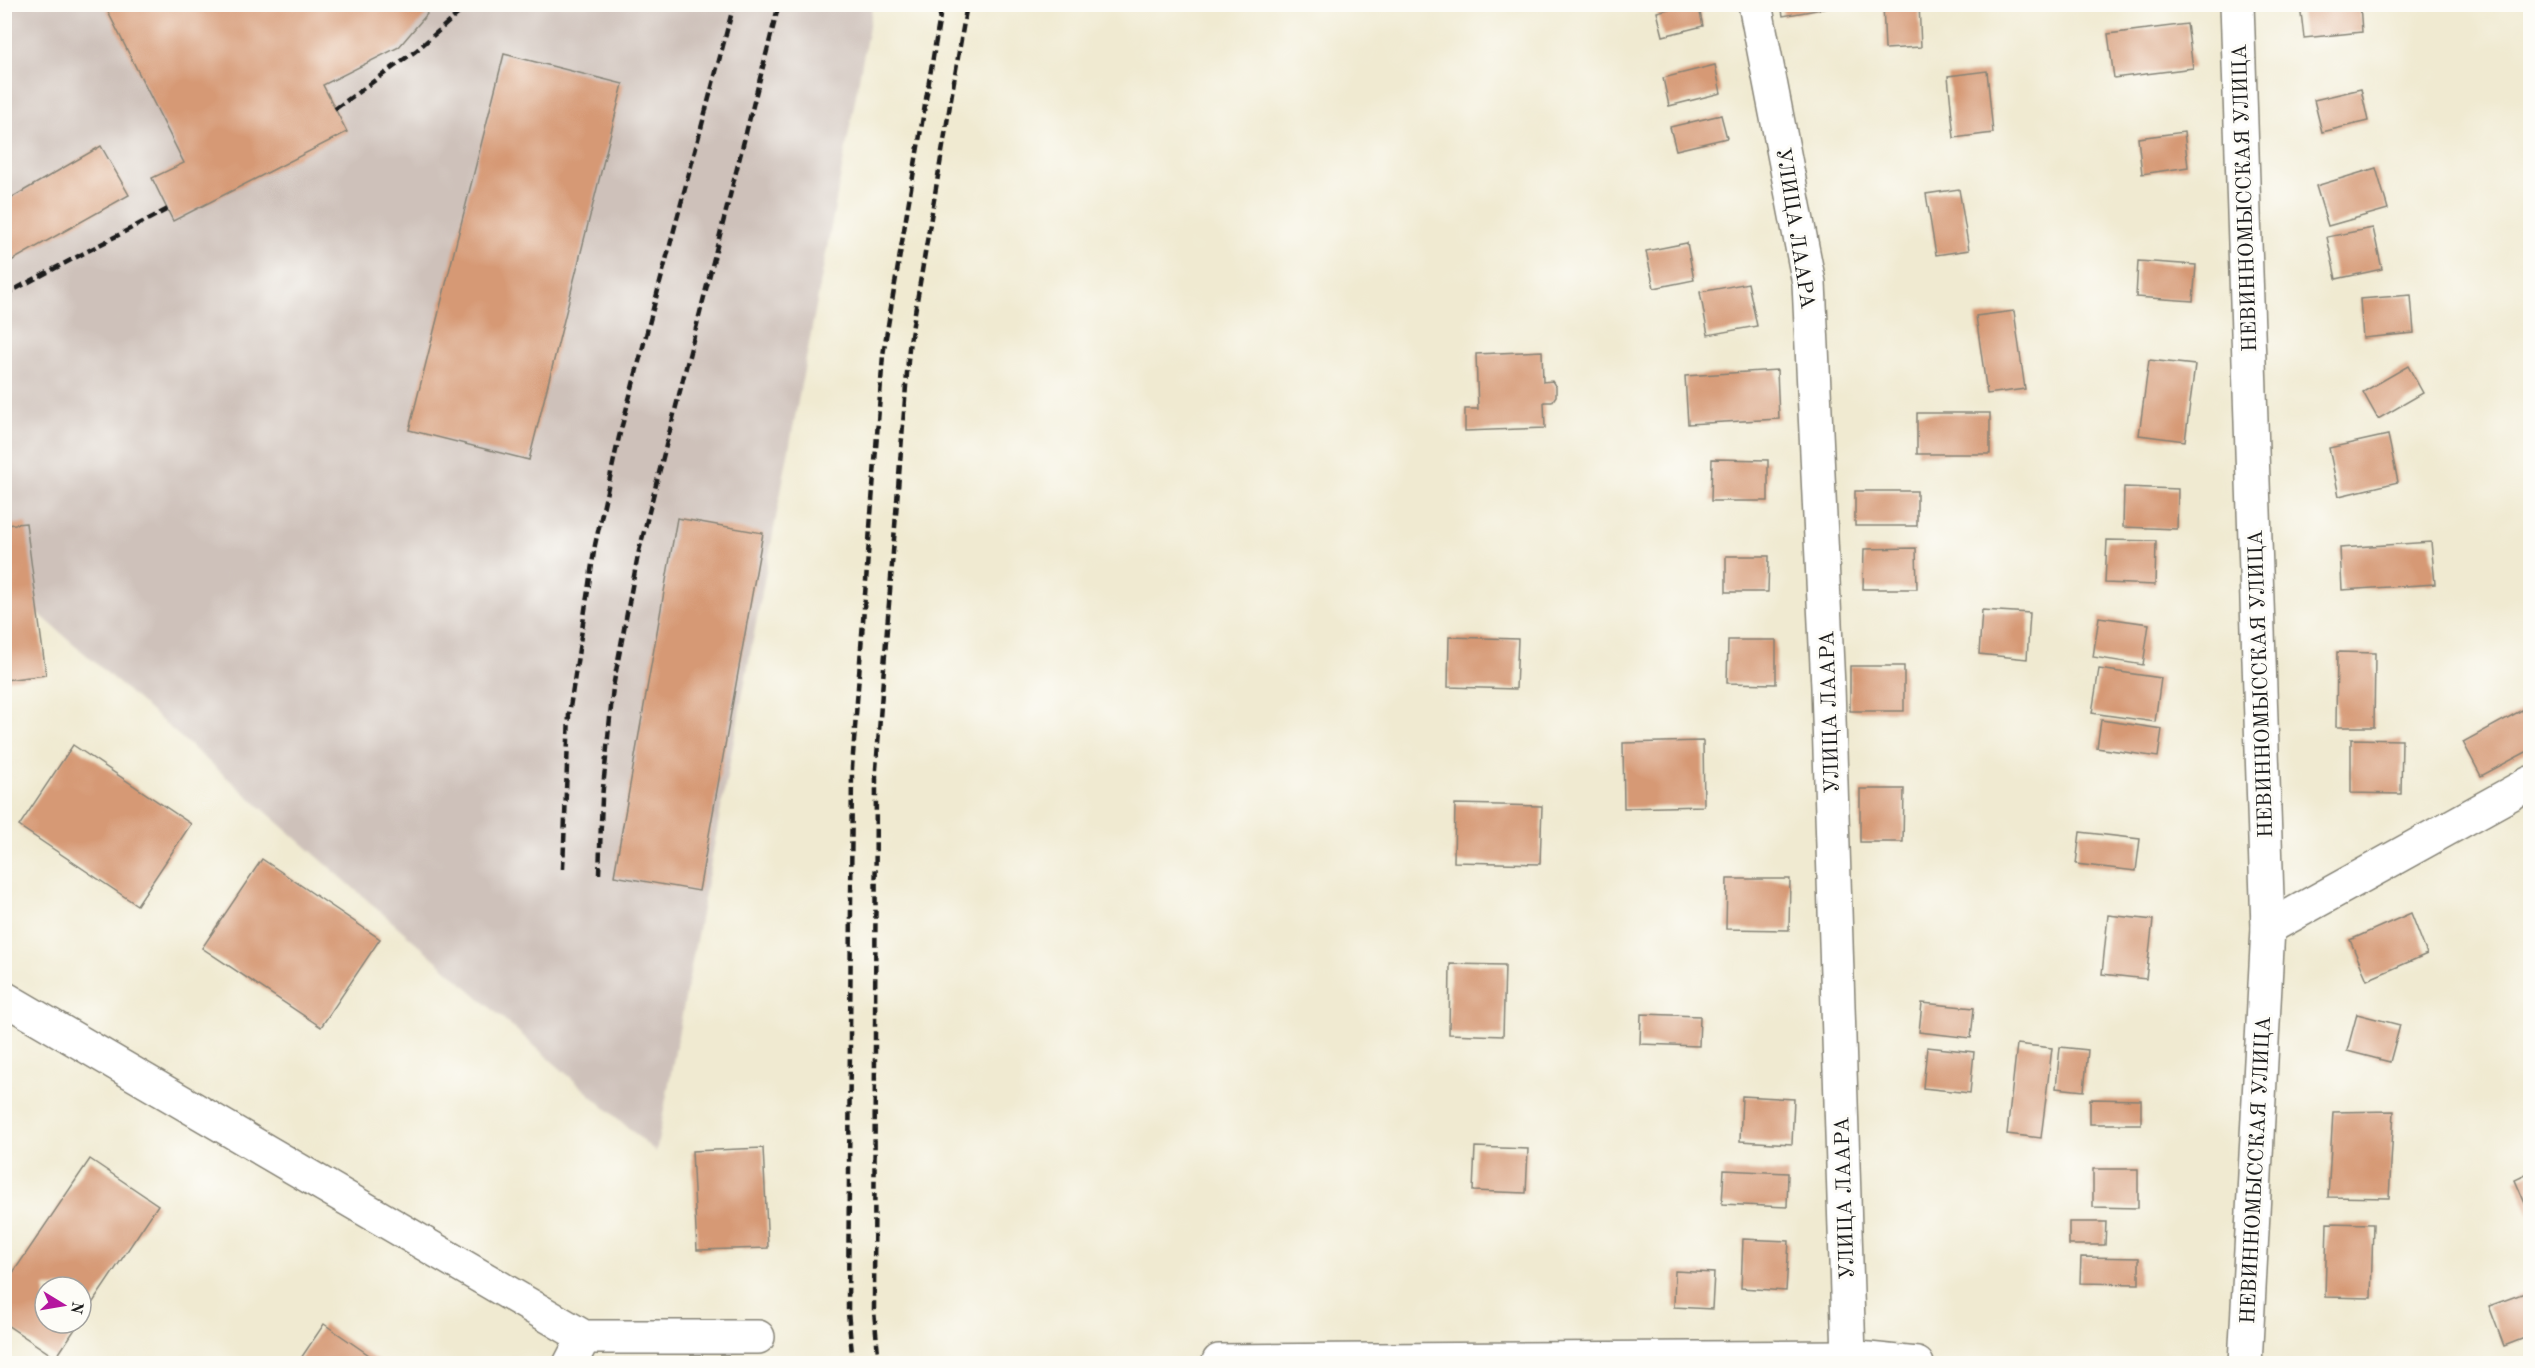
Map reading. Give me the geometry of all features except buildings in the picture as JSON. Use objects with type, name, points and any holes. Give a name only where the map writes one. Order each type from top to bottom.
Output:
[{"type":"street","name":"УЛИЦА ЛААРА","points":[[1755,4],[1809,283],[1829,699],[1849,1360]]},
{"type":"street","name":"НЕВИННОМЫССКАЯ УЛИЦА","points":[[2237,4],[2268,928],[2246,1364]]},
{"type":"street","points":[[2268,928],[2530,783]]},
{"type":"street","points":[[4,998],[577,1350],[758,1336]]},
{"type":"street","points":[[1219,1361],[1849,1360],[1917,1364]]},
{"type":"shaded area","points":[[5,5],[873,5],[656,1152],[5,584]]},
{"type":"railway","points":[[335,109],[417,50],[469,4]]},
{"type":"railway","points":[[563,869],[569,714],[595,545],[619,437],[734,4]]},
{"type":"railway","points":[[599,874],[602,798],[613,687],[638,555],[779,4]]},
{"type":"railway","points":[[853,1364],[848,1312],[852,768],[883,355],[942,4]]},
{"type":"railway","points":[[879,1364],[874,1311],[876,769],[909,348],[967,4]]},
{"type":"railway","points":[[4,295],[168,209]]}]
